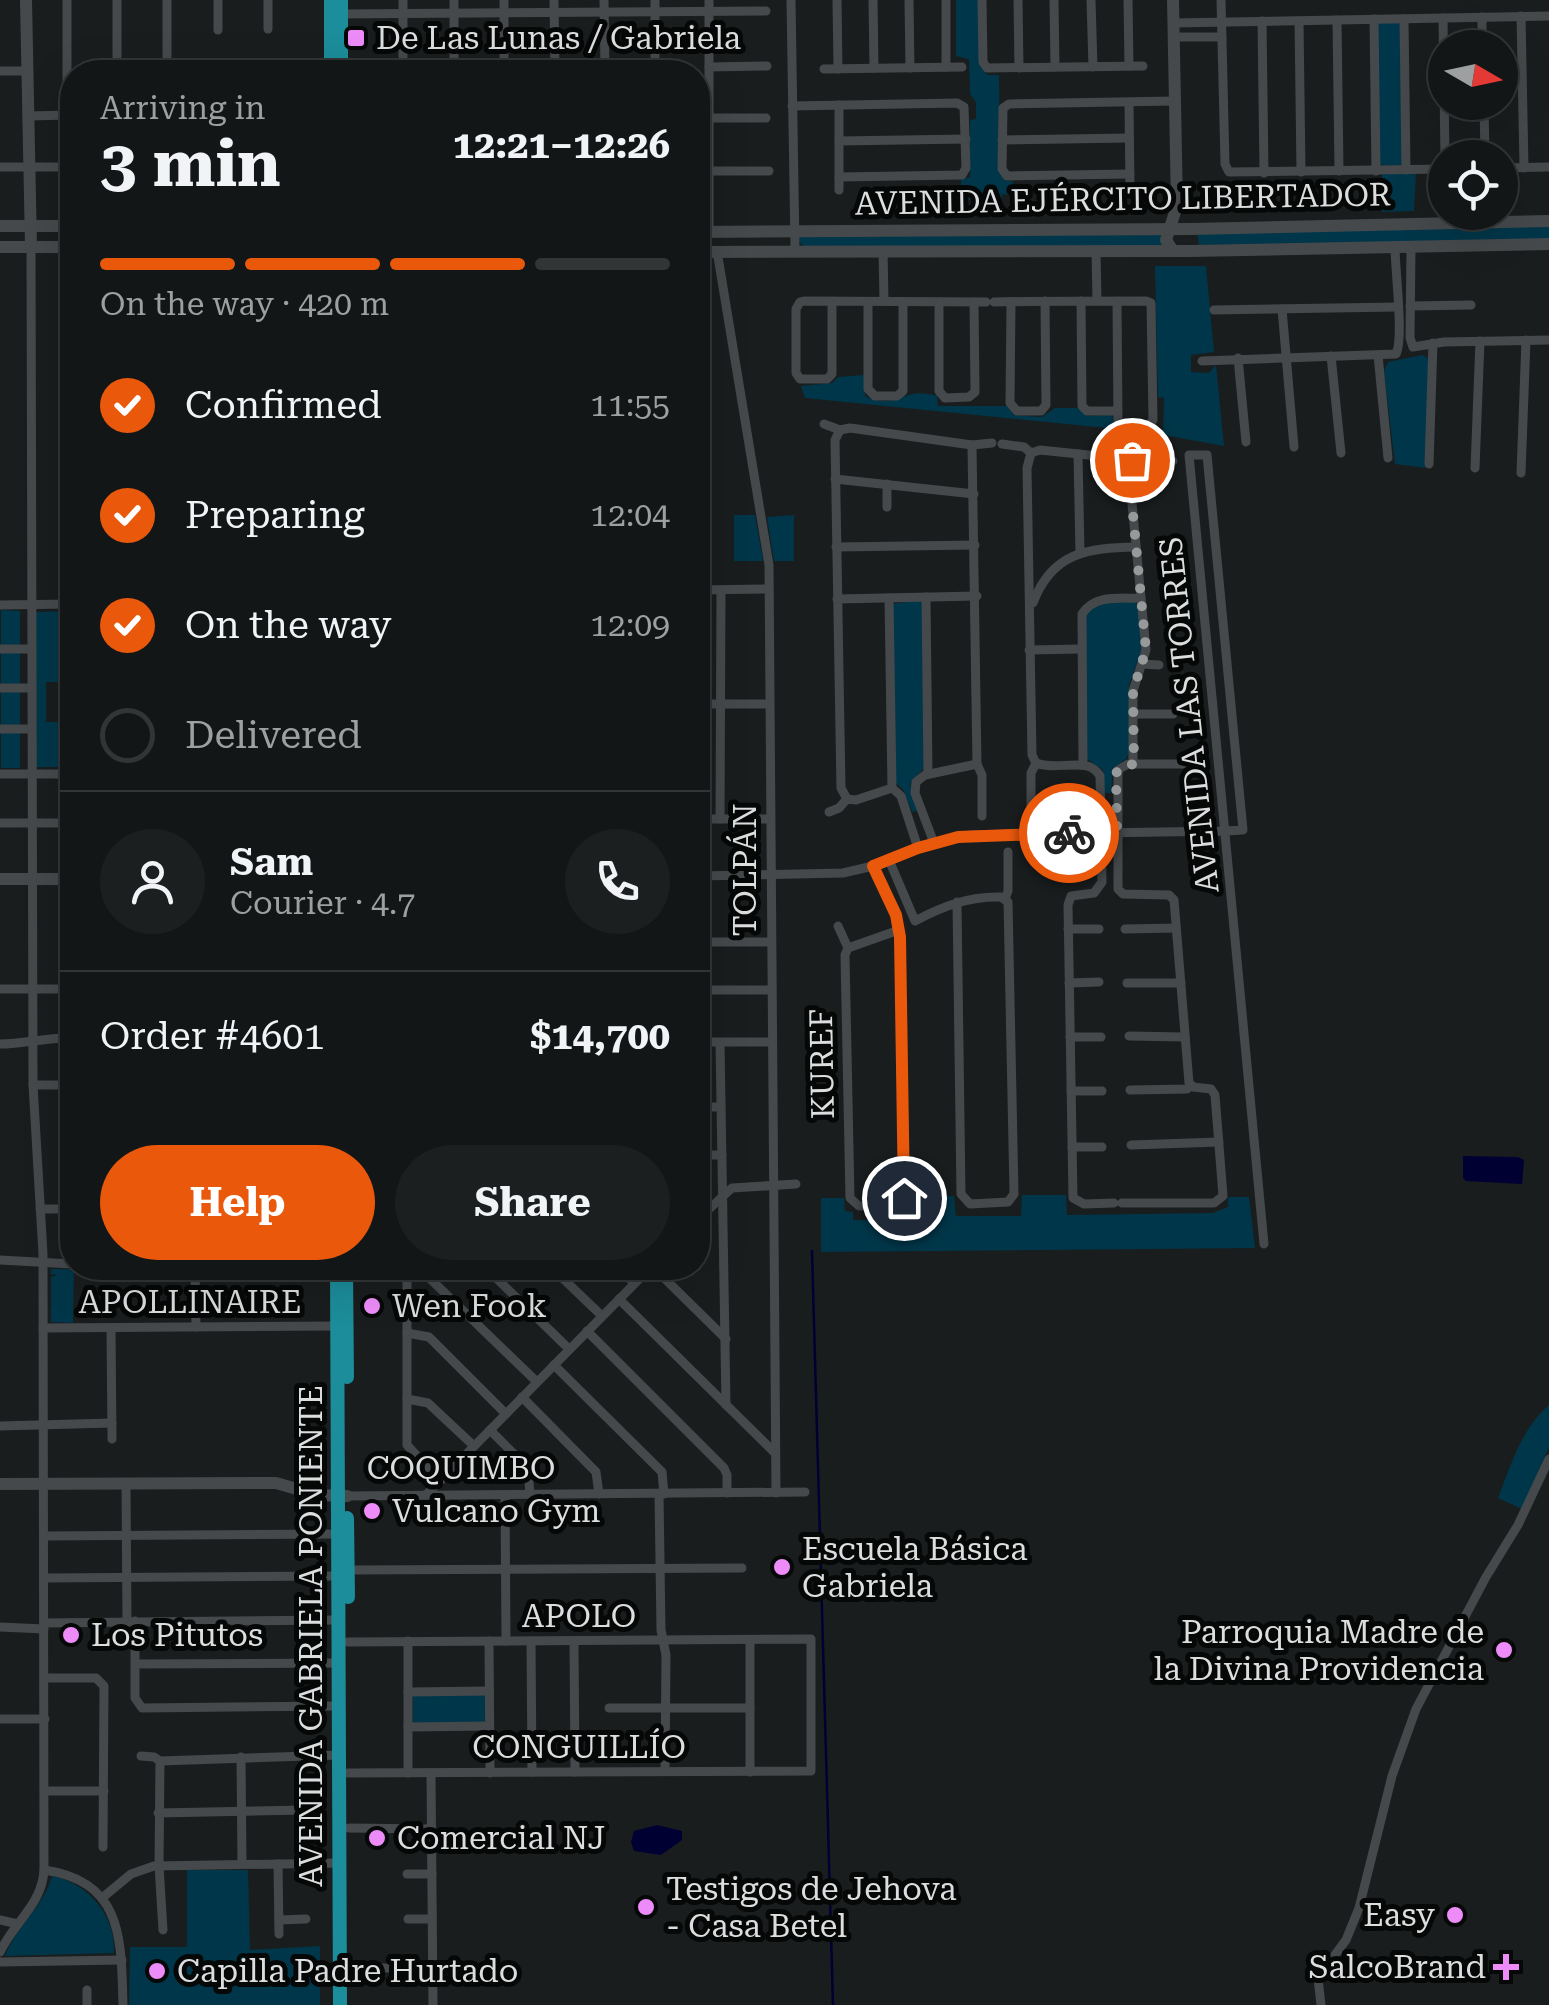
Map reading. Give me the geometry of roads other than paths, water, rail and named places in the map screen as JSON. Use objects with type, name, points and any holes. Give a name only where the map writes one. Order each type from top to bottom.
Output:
[{"type":"main road","points":[[26,0],[31,247]]},
{"type":"main road","points":[[331,0],[331,60]]},
{"type":"main road","points":[[1173,0],[1177,206],[1166,240],[1173,251]]},
{"type":"main road","points":[[341,7],[341,60]]},
{"type":"main road","points":[[1177,206],[1197,240],[1190,251]]},
{"type":"main road","name":"AVENIDA EJÉRCITO LIBERTADOR","points":[[710,232],[1549,221]]},
{"type":"main road","points":[[0,226],[60,226]]},
{"type":"main road","points":[[716,251],[724,238],[738,231]]},
{"type":"main road","name":"AVENIDA EJÉRCITO LIBERTADOR","points":[[710,251],[1190,251],[1549,244]]},
{"type":"main road","points":[[0,247],[60,248]]},
{"type":"main road","points":[[0,879],[60,879]]},
{"type":"main road","name":"AVENIDA GABRIELA PONIENTE","points":[[336,1280],[343,1573],[338,1620],[338,2000]]},
{"type":"main road","name":"AVENIDA GABRIELA PONIENTE","points":[[346,1280],[338,1534],[348,1642],[350,2005]]},
{"type":"main road","name":"COQUIMBO","points":[[0,1484],[276,1482],[312,1494],[342,1496]]},
{"type":"street","points":[[67,0],[69,60]]},
{"type":"street","points":[[116,0],[117,60]]},
{"type":"street","points":[[167,0],[168,60]]},
{"type":"street","points":[[218,0],[218,30]]},
{"type":"street","points":[[268,0],[268,29]]},
{"type":"street","points":[[403,0],[403,60]]},
{"type":"street","points":[[454,0],[454,60]]},
{"type":"street","points":[[504,0],[504,60]]},
{"type":"street","points":[[554,0],[555,60]]},
{"type":"street","points":[[604,0],[605,60]]},
{"type":"street","points":[[655,0],[655,60]]},
{"type":"street","points":[[790,0],[795,250]]},
{"type":"street","points":[[837,0],[838,69]]},
{"type":"street","points":[[873,0],[874,68]]},
{"type":"street","points":[[909,0],[910,68]]},
{"type":"street","points":[[946,0],[946,68]]},
{"type":"street","points":[[982,0],[984,65],[1143,66]]},
{"type":"street","points":[[1018,0],[1019,68]]},
{"type":"street","points":[[1054,0],[1055,67]]},
{"type":"street","points":[[1091,0],[1093,67]]},
{"type":"street","points":[[1128,0],[1129,66]]},
{"type":"street","points":[[1221,0],[1227,170],[1234,173],[1428,169]]},
{"type":"street","points":[[341,7],[403,13],[655,12],[708,6],[766,11]]},
{"type":"street","points":[[708,6],[709,60]]},
{"type":"street","points":[[1521,16],[1524,168]]},
{"type":"street","points":[[1174,30],[1222,22],[1549,16]]},
{"type":"street","points":[[1482,17],[1482,30]]},
{"type":"street","points":[[1442,18],[1445,140]]},
{"type":"street","points":[[1374,19],[1376,171]]},
{"type":"street","points":[[1404,19],[1406,170]]},
{"type":"street","points":[[1337,20],[1339,172]]},
{"type":"street","points":[[1299,21],[1301,172]]},
{"type":"street","points":[[1262,22],[1264,172]]},
{"type":"street","points":[[1174,30],[1222,36]]},
{"type":"street","points":[[710,66],[767,66]]},
{"type":"street","points":[[824,69],[962,67]]},
{"type":"street","points":[[0,71],[28,71]]},
{"type":"street","points":[[1130,174],[1009,177],[1002,169],[1006,104],[1175,101]]},
{"type":"street","points":[[792,106],[959,103],[965,109],[966,170],[960,176],[839,178]]},
{"type":"street","points":[[1129,103],[1130,189]]},
{"type":"street","points":[[839,105],[839,190]]},
{"type":"street","points":[[28,116],[60,115]]},
{"type":"street","points":[[710,118],[766,118]]},
{"type":"street","points":[[1002,140],[1129,138]]},
{"type":"street","points":[[839,141],[966,139]]},
{"type":"street","points":[[0,167],[60,167]]},
{"type":"street","points":[[1518,168],[1549,167]]},
{"type":"street","points":[[710,172],[769,171]]},
{"type":"street","points":[[0,1952],[37,1900],[44,1870],[43,1262],[32,1041],[31,247]]},
{"type":"street","points":[[1202,361],[1394,354],[1399,350],[1395,247]]},
{"type":"street","points":[[1411,247],[1411,346],[1549,340]]},
{"type":"street","points":[[883,250],[884,302]]},
{"type":"street","points":[[1096,250],[1097,301]]},
{"type":"street","name":"TOLPÁN","points":[[716,251],[768,556],[776,1492]]},
{"type":"street","points":[[832,301],[832,374],[827,379],[802,380],[796,373],[797,305],[802,301],[832,301],[868,302],[1045,302],[1082,301],[1117,301],[1146,301],[1152,305],[1153,423],[1147,427],[1123,427],[1118,423],[1117,301]]},
{"type":"street","points":[[1082,301],[1082,406],[1088,411],[1117,411]]},
{"type":"street","points":[[868,302],[868,388],[875,396],[898,396],[904,391],[903,302]]},
{"type":"street","points":[[939,302],[940,392],[945,398],[969,398],[975,392],[974,302]]},
{"type":"street","points":[[1010,302],[1010,404],[1020,411],[1041,411],[1046,405],[1045,302]]},
{"type":"street","points":[[1410,306],[1471,305]]},
{"type":"street","points":[[1214,310],[1397,307]]},
{"type":"street","points":[[1282,309],[1294,448]]},
{"type":"street","points":[[1521,473],[1526,340]]},
{"type":"street","points":[[1475,468],[1480,341]]},
{"type":"street","points":[[1428,464],[1433,343]]},
{"type":"street","points":[[1378,355],[1388,458]]},
{"type":"street","points":[[1331,356],[1341,453]]},
{"type":"street","points":[[1238,358],[1246,442]]},
{"type":"street","points":[[824,424],[840,430],[850,428],[972,446],[997,443],[1024,447],[1031,453]]},
{"type":"street","points":[[840,430],[835,440],[836,548],[841,788],[847,799]]},
{"type":"street","points":[[972,446],[977,764],[982,775],[982,816]]},
{"type":"street","points":[[1031,453],[1040,450],[1117,458],[1129,472],[1146,650],[1134,682],[1134,764]]},
{"type":"street","points":[[1031,453],[1027,468],[1032,755],[1036,763],[1045,767],[1083,765],[1095,768],[1100,776],[1100,886],[1088,895],[1070,896],[1073,1198],[1084,1204],[1220,1201],[1215,1095],[1211,1089],[1191,1085]]},
{"type":"street","points":[[1078,454],[1080,553]]},
{"type":"street","name":"AVENIDA LAS TORRES","points":[[1226,831],[1243,830],[1207,456],[1189,455],[1264,1244]]},
{"type":"street","points":[[1125,463],[1136,459],[1173,462]]},
{"type":"street","points":[[835,478],[974,494]]},
{"type":"street","points":[[887,484],[887,507]]},
{"type":"street","points":[[836,548],[975,545]]},
{"type":"street","points":[[1030,615],[1038,590],[1063,562],[1096,548],[1136,548]]},
{"type":"street","points":[[1029,565],[1048,575]]},
{"type":"street","points":[[710,590],[769,590]]},
{"type":"street","points":[[720,819],[721,590]]},
{"type":"street","points":[[837,599],[977,596]]},
{"type":"street","points":[[926,597],[928,774]]},
{"type":"street","points":[[889,598],[892,788],[901,796],[918,848]]},
{"type":"street","points":[[1083,765],[1081,618],[1089,604],[1099,600],[1141,598]]},
{"type":"street","points":[[0,605],[60,604]]},
{"type":"street","points":[[0,649],[30,649]]},
{"type":"street","points":[[1030,650],[1080,649]]},
{"type":"street","points":[[1142,664],[1159,665]]},
{"type":"street","points":[[0,688],[30,688]]},
{"type":"street","points":[[710,704],[769,704]]},
{"type":"street","points":[[1133,714],[1173,714]]},
{"type":"street","points":[[0,729],[31,728]]},
{"type":"street","points":[[1032,815],[1031,772],[1036,763]]},
{"type":"street","points":[[934,842],[915,790],[918,780],[928,774],[977,764]]},
{"type":"street","points":[[1191,1085],[1174,900],[1169,895],[1123,894],[1118,890],[1116,773],[1123,766],[1134,764],[1202,764]]},
{"type":"street","points":[[0,774],[60,774]]},
{"type":"street","points":[[829,812],[847,799],[858,800],[892,788]]},
{"type":"street","points":[[710,819],[770,819]]},
{"type":"street","points":[[0,823],[60,823]]},
{"type":"street","points":[[710,876],[830,874],[873,866],[934,842],[982,835],[1226,831]]},
{"type":"street","points":[[957,902],[961,1194],[970,1204],[1008,1202],[1014,1194],[1005,899],[1008,852]]},
{"type":"street","points":[[889,860],[915,921],[957,902],[979,897],[1005,899]]},
{"type":"street","points":[[848,948],[899,930],[873,866]]},
{"type":"street","name":"KUREF","points":[[838,926],[848,948],[845,955],[850,1194],[853,1203],[862,1206],[894,1206],[905,1193],[899,930]]},
{"type":"street","points":[[1124,929],[1176,928]]},
{"type":"street","points":[[1068,929],[1099,929]]},
{"type":"street","points":[[710,942],[770,942]]},
{"type":"street","points":[[1069,983],[1099,982]]},
{"type":"street","points":[[1127,983],[1180,983]]},
{"type":"street","points":[[0,989],[60,989]]},
{"type":"street","points":[[710,990],[771,990]]},
{"type":"street","points":[[1129,1036],[1185,1037]]},
{"type":"street","points":[[1070,1037],[1101,1037]]},
{"type":"street","points":[[0,1044],[60,1039]]},
{"type":"street","points":[[710,1043],[772,1042]]},
{"type":"street","points":[[720,1043],[726,1404]]},
{"type":"street","points":[[33,1085],[60,1085]]},
{"type":"street","points":[[1130,1090],[1187,1089],[1191,1085]]},
{"type":"street","points":[[1071,1092],[1102,1091]]},
{"type":"street","points":[[710,1106],[721,1106]]},
{"type":"street","points":[[1132,1145],[1219,1142]]},
{"type":"street","points":[[1072,1147],[1102,1148]]},
{"type":"street","points":[[710,1155],[722,1155]]},
{"type":"street","points":[[710,1206],[738,1186],[796,1184]]},
{"type":"street","points":[[40,1210],[60,1209]]},
{"type":"street","points":[[0,1260],[60,1263]]},
{"type":"street","points":[[195,1280],[196,1327]]},
{"type":"street","points":[[407,1280],[408,1447],[440,1481]]},
{"type":"street","points":[[431,1280],[538,1382]]},
{"type":"street","points":[[498,1280],[569,1350]]},
{"type":"street","points":[[564,1280],[602,1316]]},
{"type":"street","points":[[630,1280],[634,1284]]},
{"type":"street","points":[[426,1496],[638,1280]]},
{"type":"street","points":[[665,1280],[726,1339]]},
{"type":"street","points":[[619,1299],[775,1453]]},
{"type":"street","name":"APOLLINAIRE","points":[[43,1328],[337,1326]]},
{"type":"street","points":[[111,1328],[112,1439]]},
{"type":"street","points":[[587,1331],[726,1470],[727,1493]]},
{"type":"street","points":[[407,1333],[429,1337],[506,1414]]},
{"type":"street","points":[[554,1365],[662,1472],[665,1770]]},
{"type":"street","points":[[522,1397],[596,1472],[599,1494]]},
{"type":"street","points":[[407,1398],[428,1403],[474,1446]]},
{"type":"street","points":[[0,1426],[112,1423]]},
{"type":"street","points":[[490,1430],[528,1468],[530,1494]]},
{"type":"street","points":[[1321,2005],[1318,1978],[1346,1940],[1360,1908],[1382,1810],[1410,1722],[1545,1474],[1549,1459]]},
{"type":"street","points":[[126,1484],[126,1578],[137,1705],[339,1706]]},
{"type":"street","name":"COQUIMBO","points":[[342,1496],[805,1492]]},
{"type":"street","points":[[504,1495],[506,1641]]},
{"type":"street","points":[[44,1536],[338,1534]]},
{"type":"street","points":[[44,1578],[742,1568]]},
{"type":"street","points":[[0,1627],[338,1620]]},
{"type":"street","name":"APOLO","points":[[348,1642],[811,1639],[810,1772]]},
{"type":"street","points":[[574,1640],[575,1772]]},
{"type":"street","points":[[750,1640],[750,1772]]},
{"type":"street","points":[[489,1641],[490,1772]]},
{"type":"street","points":[[531,1641],[532,1772]]},
{"type":"street","points":[[408,1642],[408,1773]]},
{"type":"street","points":[[134,1664],[338,1663]]},
{"type":"street","points":[[44,1678],[101,1681],[104,1847]]},
{"type":"street","points":[[408,1692],[490,1691]]},
{"type":"street","points":[[609,1708],[750,1708]]},
{"type":"street","points":[[0,1719],[44,1719]]},
{"type":"street","points":[[408,1726],[490,1726]]},
{"type":"street","points":[[142,1756],[160,1762],[339,1755]]},
{"type":"street","points":[[240,1757],[242,1864]]},
{"type":"street","points":[[160,1762],[163,1930]]},
{"type":"street","name":"CONGUILLÍO","points":[[348,1774],[810,1772]]},
{"type":"street","points":[[432,1773],[433,2005]]},
{"type":"street","points":[[44,1790],[104,1791]]},
{"type":"street","points":[[158,1813],[304,1810]]},
{"type":"street","points":[[349,1828],[432,1828]]},
{"type":"street","points":[[102,1898],[136,1871],[159,1866],[340,1863]]},
{"type":"street","points":[[278,1864],[279,1934]]},
{"type":"street","points":[[44,1870],[77,1879],[102,1898],[119,1930],[123,2005]]},
{"type":"street","points":[[407,1874],[432,1874]]},
{"type":"street","points":[[279,1920],[306,1919]]},
{"type":"street","points":[[408,1919],[432,1919]]},
{"type":"street","points":[[0,1920],[18,1924]]},
{"type":"street","points":[[0,1962],[122,1960]]},
{"type":"street","points":[[350,1968],[432,1968]]},
{"type":"street","points":[[87,1990],[87,2005]]},
{"type":"waterway","points":[[812,1251],[833,2005]]},
{"type":"place","name":"De Las Lunas / Gabriela","points":[[356,38]]},
{"type":"place","name":"Wen Fook","points":[[372,1306]]},
{"type":"place","name":"Vulcano Gym","points":[[372,1511]]},
{"type":"place","name":"Escuela Básica Gabriela","points":[[782,1567]]},
{"type":"place","name":"Los Pitutos","points":[[71,1635]]},
{"type":"place","name":"Parroquia Madre de la Divina Providencia","points":[[1504,1650]]},
{"type":"place","name":"Comercial NJ","points":[[377,1838]]},
{"type":"place","name":"Testigos de Jehova - Casa Betel","points":[[646,1907]]},
{"type":"place","name":"Easy","points":[[1455,1915]]},
{"type":"place","name":"SalcoBrand","points":[[1506,1967]]},
{"type":"place","name":"Capilla Padre Hurtado","points":[[157,1971]]}]
